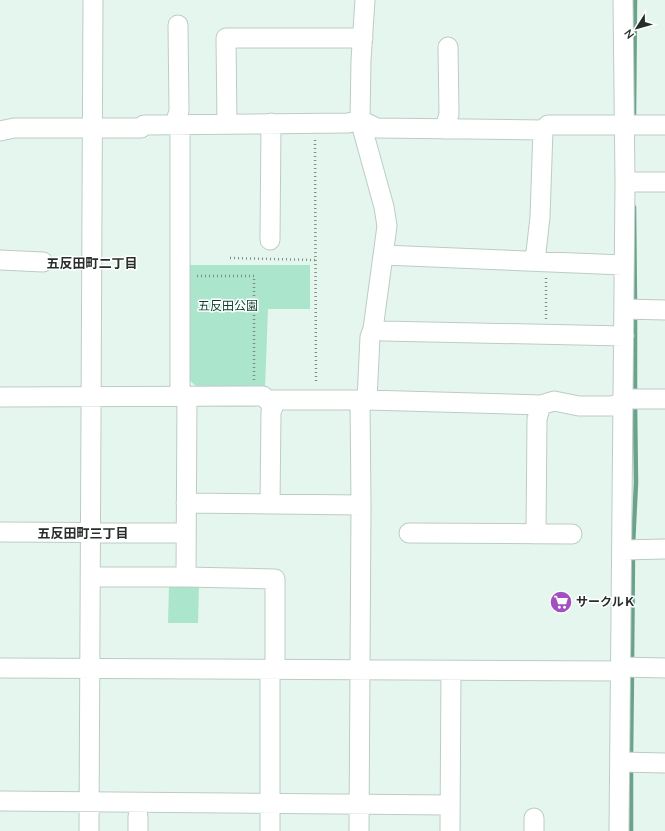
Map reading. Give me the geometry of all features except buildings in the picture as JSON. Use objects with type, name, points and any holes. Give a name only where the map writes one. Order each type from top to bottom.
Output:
[{"type":"street","points":[[89,831],[93,0]]},
{"type":"street","points":[[359,831],[359,670],[364,400],[370,337],[373,329],[387,226],[384,207],[360,120],[365,0]]},
{"type":"street","points":[[619,831],[628,763],[627,668],[631,399],[624,336],[631,309],[624,265],[631,181],[630,125],[623,0]]},
{"type":"street","points":[[178,25],[178,124],[186,503],[186,577]]},
{"type":"street","points":[[227,124],[226,38],[363,38]]},
{"type":"street","points":[[445,129],[449,114],[448,47]]},
{"type":"street","points":[[0,131],[14,128],[141,128],[144,125],[178,124],[348,124],[360,120],[377,128],[543,130],[548,126],[665,125]]},
{"type":"street","points":[[270,240],[271,124]]},
{"type":"street","points":[[541,262],[540,217],[543,130]]},
{"type":"street","points":[[631,181],[665,182]]},
{"type":"street","points":[[383,255],[624,265]]},
{"type":"street","points":[[0,260],[43,262]]},
{"type":"street","points":[[631,309],[665,310]]},
{"type":"street","points":[[373,329],[383,331],[624,336]]},
{"type":"street","points":[[0,397],[263,396],[267,400],[364,400],[541,405],[554,401],[579,406],[612,406],[631,399],[665,399]]},
{"type":"street","points":[[270,504],[271,412],[276,400]]},
{"type":"street","points":[[536,534],[537,419],[541,405]]},
{"type":"street","points":[[186,503],[361,505]]},
{"type":"street","points":[[0,532],[186,533]]},
{"type":"street","points":[[409,533],[572,534]]},
{"type":"street","points":[[629,550],[665,549]]},
{"type":"street","points":[[90,577],[275,579],[270,831]]},
{"type":"street","points":[[0,668],[90,667],[273,670],[451,670],[665,668]]},
{"type":"street","points":[[450,831],[451,670]]},
{"type":"street","points":[[628,763],[665,763]]},
{"type":"street","points":[[0,801],[450,805]]},
{"type":"path","points":[[315,124],[316,390]]},
{"type":"path","points":[[230,258],[315,260]]},
{"type":"path","points":[[541,262],[546,335]]},
{"type":"path","points":[[181,275],[254,276],[254,396]]},
{"type":"green space","name":"五反田公園","points":[[188,265],[310,265],[310,309],[268,309],[265,389],[197,387],[187,378]]},
{"type":"green space","points":[[169,584],[199,585],[198,623],[168,623]]},
{"type":"waterway","points":[[634,115],[635,0]]},
{"type":"waterway","points":[[634,207],[635,305]]},
{"type":"waterway","points":[[635,313],[635,395]]},
{"type":"waterway","points":[[633,545],[636,483],[635,403]]},
{"type":"waterway","points":[[632,663],[633,555]]},
{"type":"waterway","points":[[631,757],[632,671]]},
{"type":"waterway","points":[[631,767],[631,831]]},
{"type":"place","name":"サークルＫ","points":[[561,602]]},
{"type":"district","name":"五反田町二丁目","points":[[92,264]]},
{"type":"district","name":"五反田町三丁目","points":[[83,534]]}]
